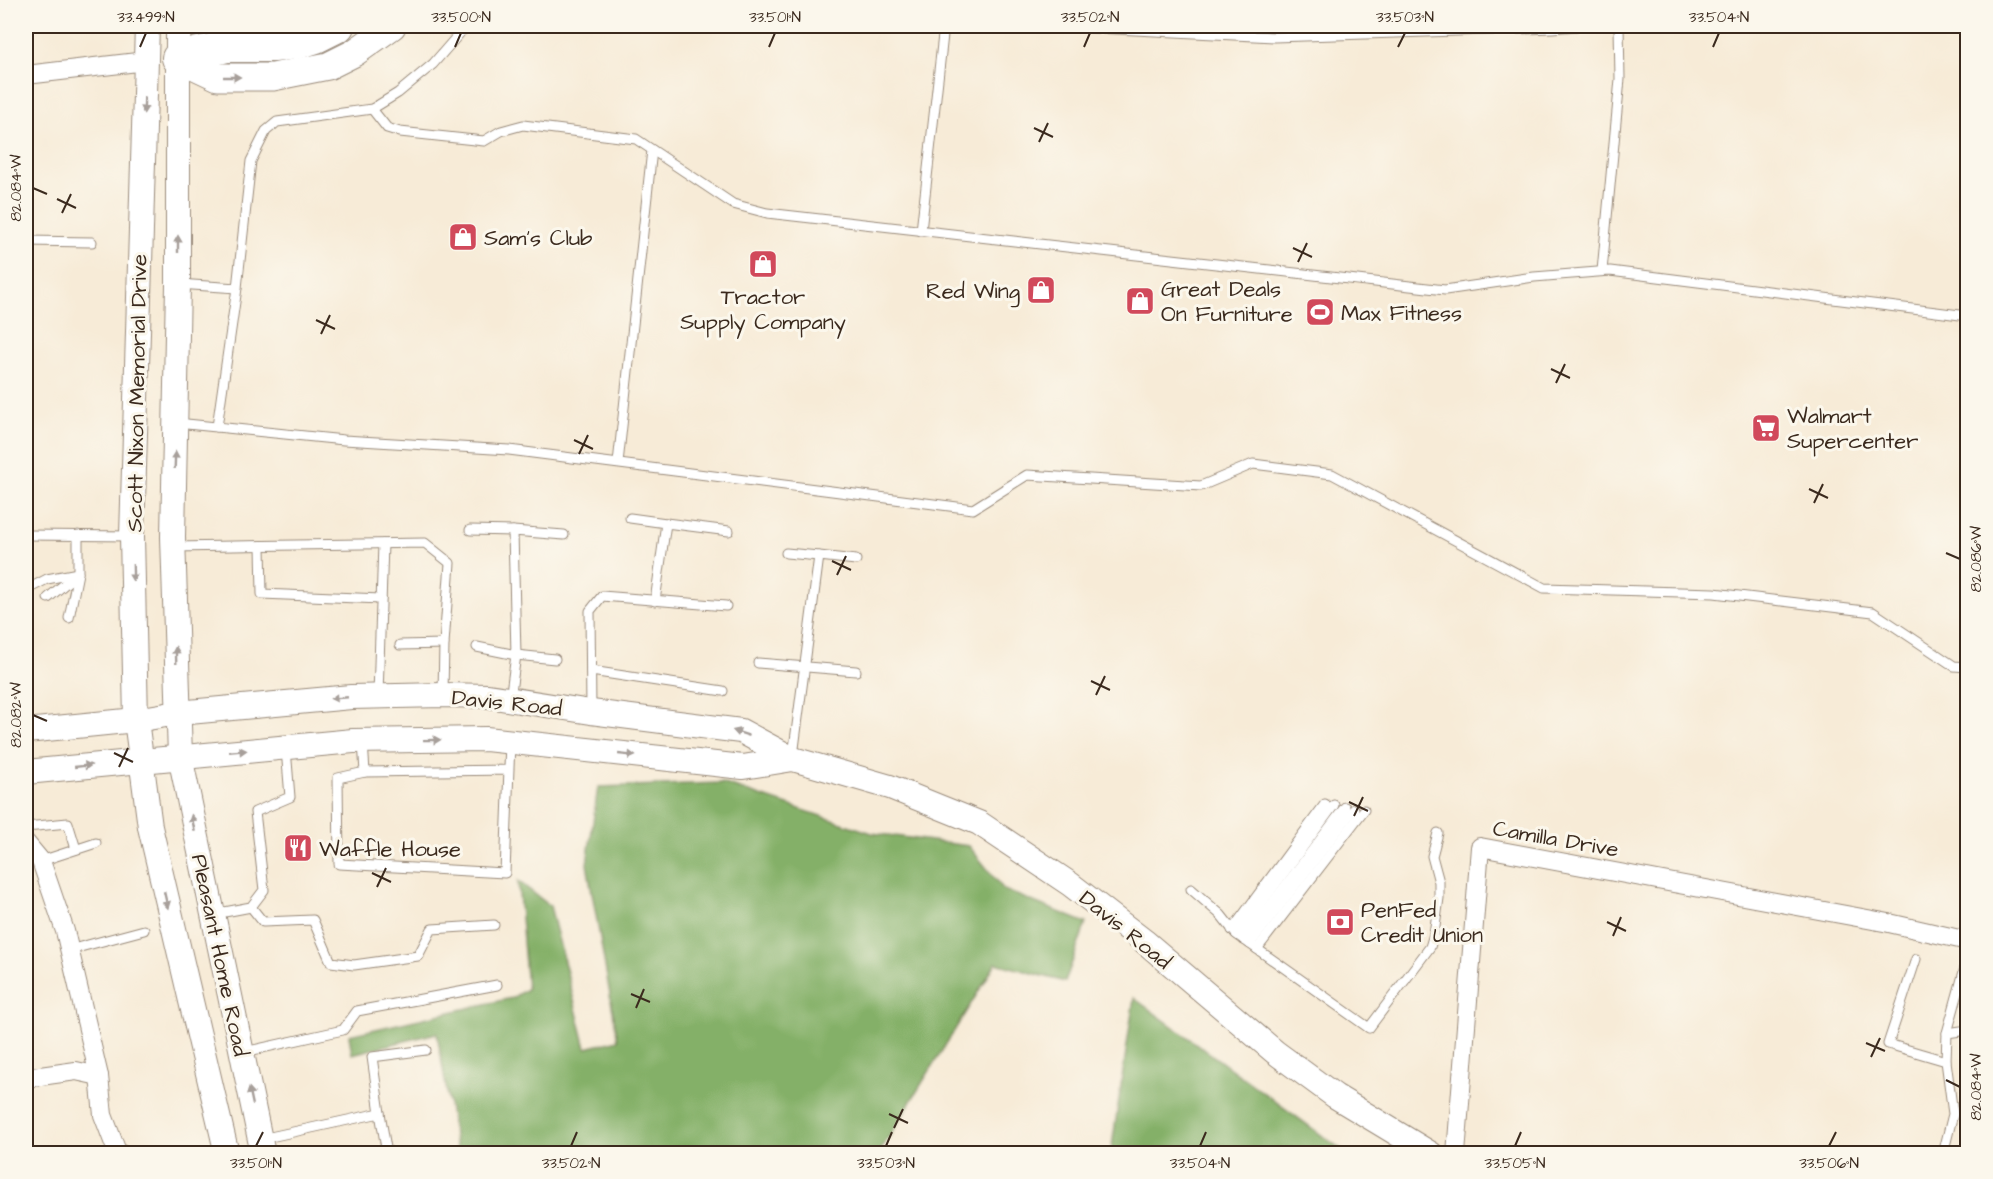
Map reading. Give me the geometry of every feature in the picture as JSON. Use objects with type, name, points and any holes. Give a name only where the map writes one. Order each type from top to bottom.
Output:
[{"type":"highway","points":[[178,57],[227,46],[275,46],[297,43],[338,26]]},
{"type":"main road","name":"Scott Nixon Memorial Drive","points":[[141,760],[136,720],[132,536],[147,26]]},
{"type":"main road","name":"Scott Nixon Memorial Drive","points":[[178,26],[178,284],[173,547],[180,756]]},
{"type":"main road","points":[[146,61],[178,57],[218,77],[283,76],[328,66],[354,53],[392,26]]},
{"type":"main road","name":"Davis Road","points":[[26,730],[351,697],[443,695],[488,696],[741,731],[793,759],[890,787],[978,823],[1070,884],[1144,941],[1275,1052],[1326,1090],[1431,1154]]},
{"type":"main road","name":"Davis Road","points":[[26,772],[180,756],[363,741],[486,739],[743,767],[793,759]]},
{"type":"main road","name":"Pleasant Home Road","points":[[180,756],[211,915],[262,1146]]},
{"type":"main road","name":"Pleasant Home Road","points":[[141,760],[150,827],[227,1154]]},
{"type":"street","points":[[26,75],[146,61]]},
{"type":"street","points":[[26,843],[41,861],[65,931],[99,1076],[103,1115],[120,1154]]},
{"type":"street","name":"Camilla Drive","points":[[1456,1154],[1480,847],[1889,923],[1968,941]]},
{"type":"street","points":[[26,1078],[76,1071],[99,1076]]},
{"type":"lane","points":[[217,427],[237,288],[251,161],[266,131],[278,122],[372,109],[398,93],[433,64],[465,26]]},
{"type":"lane","points":[[921,231],[944,26]]},
{"type":"lane","points":[[1055,26],[1264,37],[1577,26]]},
{"type":"lane","points":[[1264,26],[1264,37]]},
{"type":"lane","points":[[1602,271],[1620,79],[1619,26]]},
{"type":"lane","points":[[372,109],[387,128],[400,132],[484,141],[501,131],[524,125],[636,139],[733,204],[767,213],[1445,290],[1534,277],[1610,271],[1968,316]]},
{"type":"lane","points":[[618,463],[652,150]]},
{"type":"lane","points":[[26,241],[92,242]]},
{"type":"lane","points":[[178,284],[237,288]]},
{"type":"lane","points":[[176,423],[344,440],[509,450],[973,509],[1027,475],[1201,486],[1253,464],[1332,474],[1544,588],[1714,593],[1873,612],[1954,666],[1968,667]]},
{"type":"lane","points":[[630,518],[729,531]]},
{"type":"lane","points":[[655,601],[666,523]]},
{"type":"lane","points":[[470,530],[564,535]]},
{"type":"lane","points":[[510,699],[516,655],[513,531]]},
{"type":"lane","points":[[26,535],[132,536]]},
{"type":"lane","points":[[69,618],[78,573],[78,535]]},
{"type":"lane","points":[[173,547],[425,543],[450,563],[443,695]]},
{"type":"lane","points":[[378,697],[383,544]]},
{"type":"lane","points":[[261,546],[262,594],[381,599]]},
{"type":"lane","points":[[786,553],[856,560]]},
{"type":"lane","points":[[793,759],[819,556]]},
{"type":"lane","points":[[26,590],[47,579],[78,573]]},
{"type":"lane","points":[[48,598],[78,573]]},
{"type":"lane","points":[[591,712],[590,611],[602,596],[726,606]]},
{"type":"lane","points":[[400,645],[444,644]]},
{"type":"lane","points":[[477,647],[516,655],[555,659]]},
{"type":"lane","points":[[758,663],[856,671]]},
{"type":"lane","points":[[591,671],[723,691]]},
{"type":"lane","points":[[363,741],[365,772]]},
{"type":"lane","points":[[509,770],[365,772],[338,778],[339,864],[505,873],[509,770],[510,742]]},
{"type":"lane","points":[[211,915],[251,907],[264,890],[255,812],[290,797],[286,747]]},
{"type":"lane","points":[[1244,940],[1330,805]]},
{"type":"lane","points":[[1244,940],[1354,809],[1244,940]]},
{"type":"lane","points":[[26,829],[26,827],[68,823],[76,849]]},
{"type":"lane","points":[[1191,889],[1221,915],[1244,940],[1368,1028],[1430,947],[1439,898],[1439,882],[1432,855],[1438,834]]},
{"type":"lane","points":[[41,861],[96,843]]},
{"type":"lane","points":[[251,907],[263,922],[313,920],[331,962],[354,965],[417,956],[432,929],[494,925]]},
{"type":"lane","points":[[69,950],[144,930]]},
{"type":"lane","points":[[1943,1154],[1953,1114],[1946,1061],[1947,1033],[1968,957]]},
{"type":"lane","points":[[1916,959],[1888,1044],[1946,1061]]},
{"type":"lane","points":[[242,1052],[343,1030],[357,1011],[497,985]]},
{"type":"lane","points":[[1947,1033],[1968,1030]]},
{"type":"lane","points":[[387,1154],[372,1057],[426,1050]]},
{"type":"lane","points":[[262,1146],[381,1113]]},
{"type":"green space","points":[[722,783],[872,833],[969,846],[1004,890],[1086,923],[1065,982],[996,963],[879,1153],[457,1153],[437,1033],[352,1054],[349,1035],[512,998],[527,989],[518,881],[550,906],[586,1048],[618,1040],[587,864],[598,787]]},
{"type":"green space","points":[[1134,998],[1346,1153],[1111,1153]]},
{"type":"place","name":"Sam's Club","points":[[463,237]]},
{"type":"place","name":"Tractor Supply Company","points":[[763,264]]},
{"type":"place","name":"Red Wing","points":[[1041,290]]},
{"type":"place","name":"Great Deals On Furniture","points":[[1140,301]]},
{"type":"place","name":"Max Fitness","points":[[1320,312]]},
{"type":"place","name":"Walmart Supercenter","points":[[1766,428]]},
{"type":"place","name":"Waffle House","points":[[298,848]]},
{"type":"place","name":"PenFed Credit Union","points":[[1340,922]]}]
